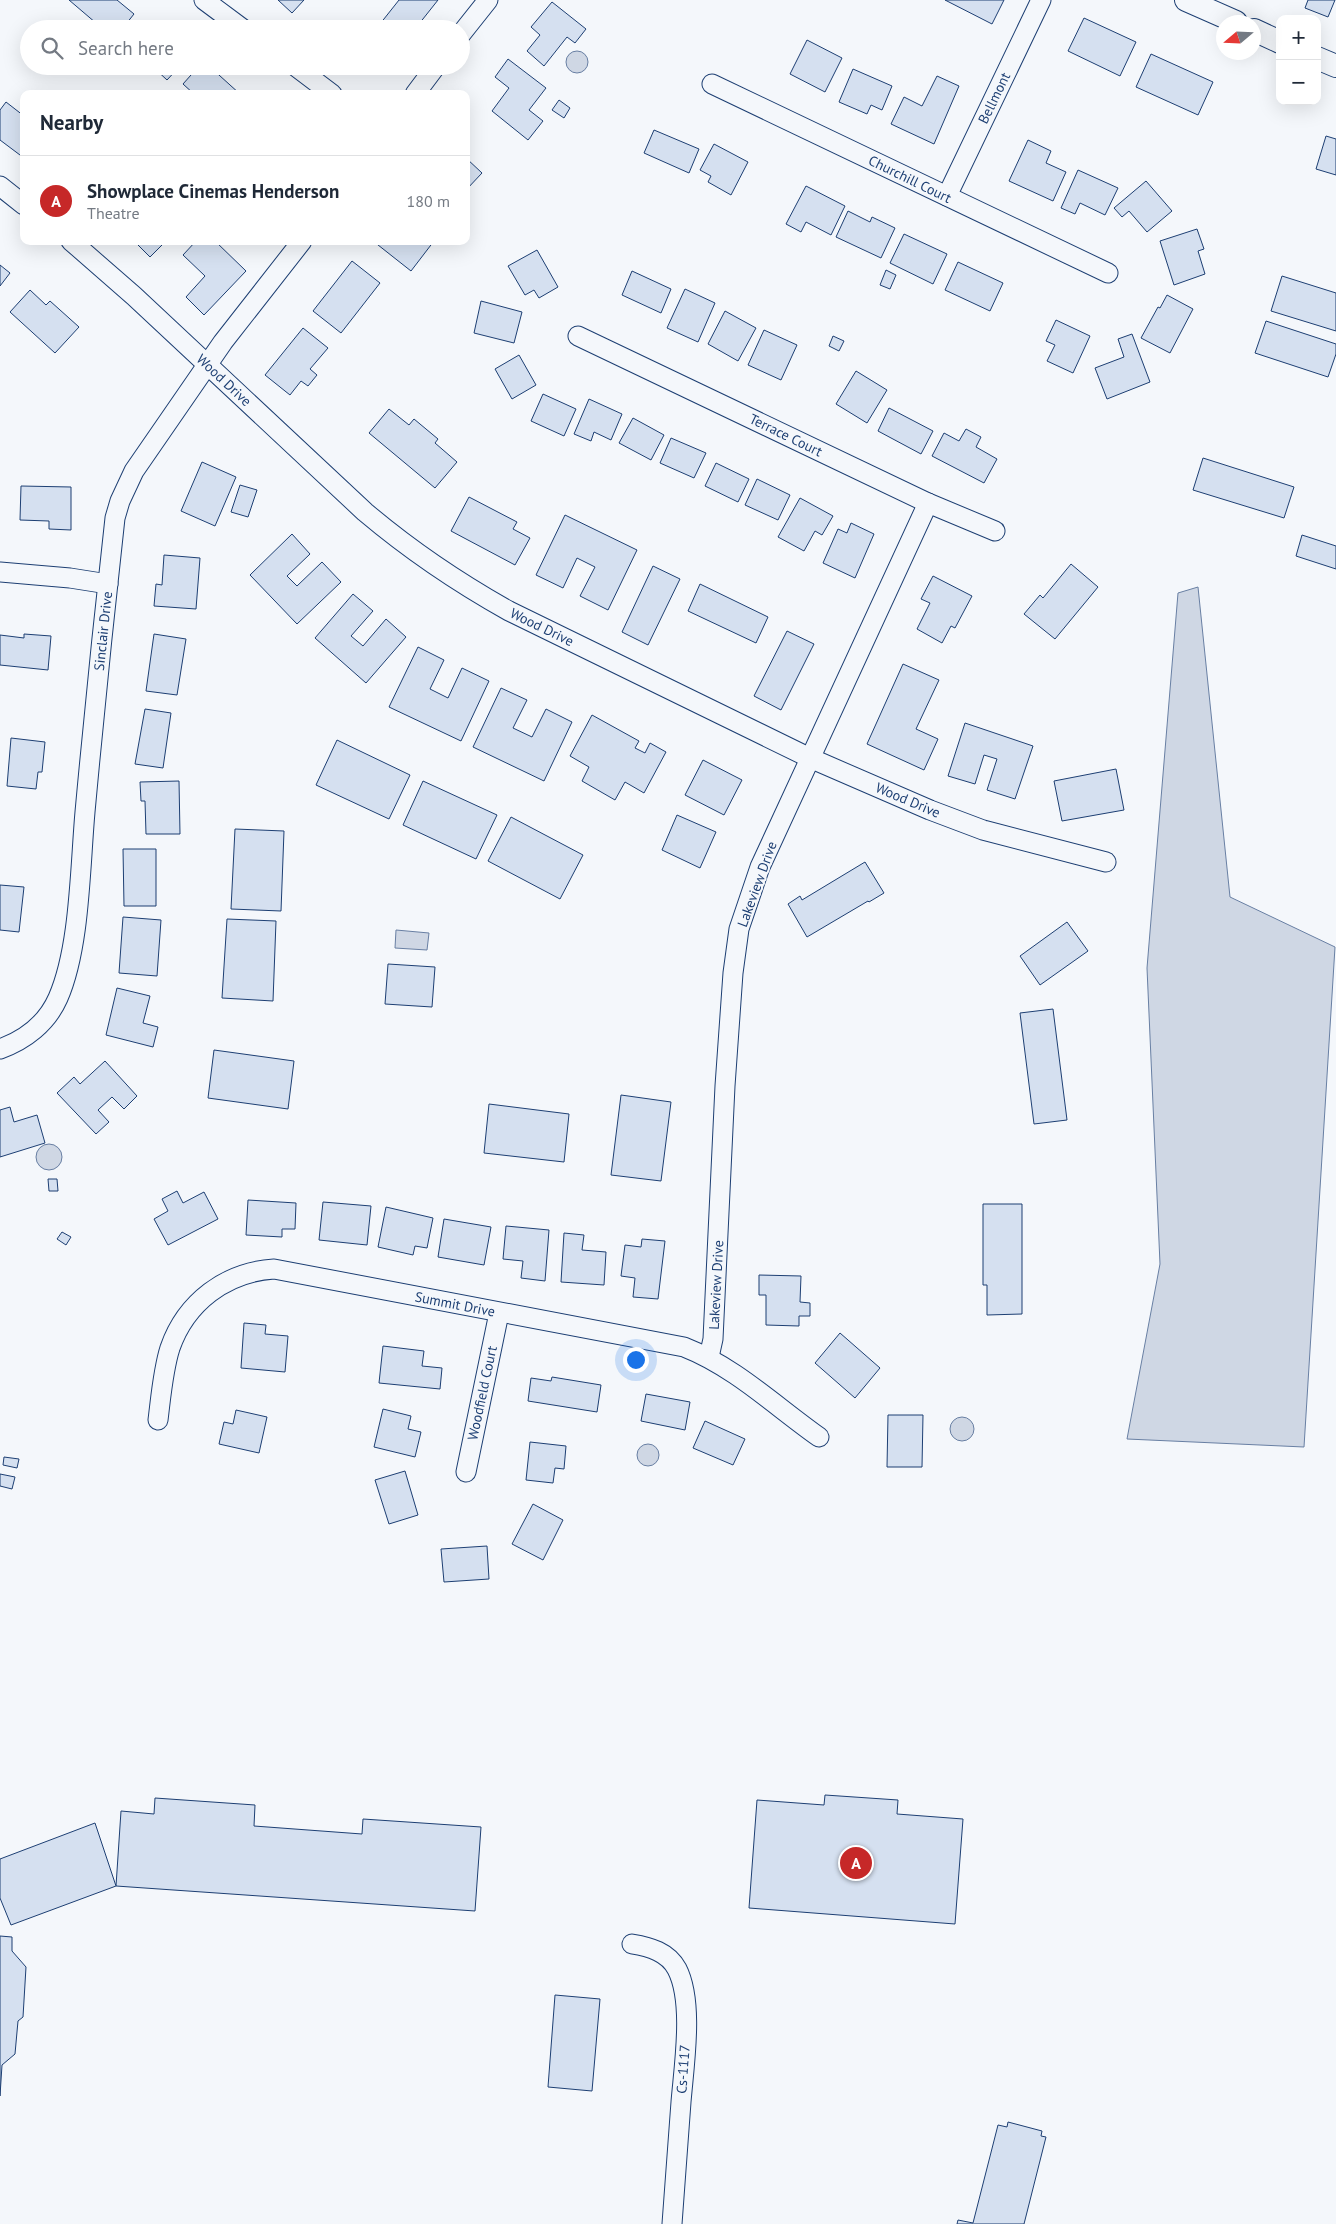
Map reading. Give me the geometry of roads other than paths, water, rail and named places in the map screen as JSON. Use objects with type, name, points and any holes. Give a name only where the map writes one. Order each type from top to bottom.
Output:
[{"type":"street","points":[[204,0],[232,20]]},
{"type":"street","points":[[470,23],[488,0]]},
{"type":"street","name":"Bellmont","points":[[947,196],[1041,0]]},
{"type":"street","points":[[1186,0],[1220,15]]},
{"type":"street","points":[[1261,33],[1276,40]]},
{"type":"street","points":[[1321,60],[1336,66]]},
{"type":"street","points":[[306,75],[327,90]]},
{"type":"street","points":[[418,90],[429,75]]},
{"type":"street","name":"Churchill Court","points":[[712,84],[1108,273]]},
{"type":"street","points":[[0,186],[20,202]]},
{"type":"street","name":"Wood Drive","points":[[76,245],[134,296],[364,512],[435,567],[510,611],[810,758],[930,810],[983,830],[1106,862]]},
{"type":"street","name":"Sinclair Drive","points":[[0,1049],[15,1044],[32,1033],[46,1018],[57,1000],[70,958],[115,518],[126,485],[207,365],[299,245]]},
{"type":"street","name":"Terrace Court","points":[[578,336],[928,504],[996,531]]},
{"type":"street","name":"Lakeview Drive","points":[[708,1357],[713,1339],[726,1069],[733,973],[739,930],[760,868],[928,504]]},
{"type":"street","points":[[0,572],[70,578],[108,584]]},
{"type":"street","name":"Summit Drive","points":[[158,1420],[167,1363],[176,1335],[193,1309],[206,1294],[224,1282],[246,1272],[274,1269],[289,1270],[499,1313],[667,1343],[708,1357],[738,1376],[819,1437]]},
{"type":"street","name":"Woodfield Court","points":[[466,1472],[499,1313]]},
{"type":"street","name":"Cs-1117","points":[[632,1944],[655,1949],[667,1956],[676,1967],[683,1982],[686,2000],[685,2054],[672,2224]]},
{"type":"place","name":"Showplace Cinemas Henderson","points":[[856,1863]]}]
